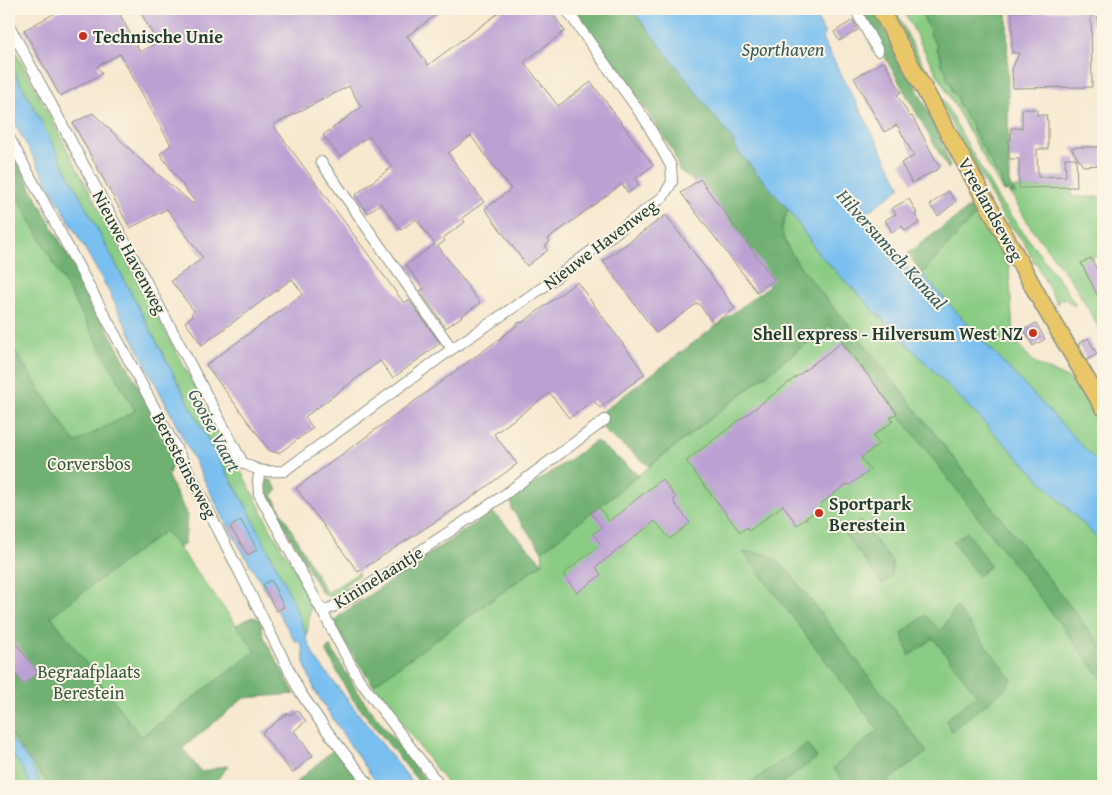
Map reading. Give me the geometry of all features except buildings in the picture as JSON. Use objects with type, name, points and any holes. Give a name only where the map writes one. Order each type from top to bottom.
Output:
[{"type":"main road","name":"Vreelandseweg","points":[[880,9],[1041,301],[1103,407]]},
{"type":"street","name":"Nieuwe Havenweg","points":[[9,25],[243,463],[260,472],[284,471],[452,349],[542,288],[663,197],[672,182],[671,166],[646,121],[566,9]]},
{"type":"street","points":[[855,9],[878,52]]},
{"type":"street","points":[[1103,9],[1103,24]]},
{"type":"street","name":"Beresteinseweg","points":[[9,137],[191,476],[300,692],[324,727],[370,786]]},
{"type":"street","points":[[321,162],[452,349]]},
{"type":"street","name":"Kininelaantje","points":[[440,786],[358,678],[322,612],[345,601],[500,498],[605,420]]},
{"type":"street","points":[[260,472],[258,480],[259,494],[322,612]]},
{"type":"green space","points":[[574,9],[632,9],[730,136],[739,152],[788,209],[782,228],[784,238],[789,250],[808,277],[847,322],[1103,648],[1103,680],[830,325],[649,466],[607,433],[596,419],[599,414],[769,286],[693,181],[679,170],[673,151],[632,89]]},
{"type":"green space","points":[[858,9],[873,9],[935,125],[950,167],[948,169]]},
{"type":"green space","points":[[893,9],[895,9],[914,48],[998,199],[1063,285],[1075,304],[1074,306],[1064,298],[1060,299],[1057,304],[1038,267],[1038,263],[1035,263],[1023,241],[1001,214],[910,47]]},
{"type":"green space","points":[[903,9],[918,9],[924,17],[941,57],[941,64],[946,71],[952,92],[957,97],[958,104],[971,124],[987,157],[992,162],[994,170],[1000,177],[1003,190],[1006,192],[1003,192]]},
{"type":"green space","points":[[918,9],[1007,9],[1009,182],[1015,194],[1003,190],[1000,177],[994,170],[971,124],[965,117],[964,111],[959,106],[957,97],[952,92],[946,71],[941,64],[941,57],[936,44],[924,17]]},
{"type":"green space","points":[[9,39],[299,578],[310,608],[307,636],[285,584],[245,504],[215,453],[9,61]]},
{"type":"green space","points":[[9,147],[175,454],[168,477],[187,515],[166,531],[256,651],[75,786],[9,786]]},
{"type":"green space","points":[[9,147],[175,454],[168,477],[187,515],[185,543],[178,548],[165,531],[51,616],[141,737],[256,651],[236,625],[252,617],[260,619],[264,637],[295,694],[244,698],[183,748],[201,772],[229,765],[212,786],[49,786],[9,732],[9,342],[75,443],[135,411],[9,182]]},
{"type":"green space","points":[[1072,187],[1072,197],[1103,197],[1103,252],[1081,264],[1103,302],[1103,336],[1074,284],[1029,225],[1013,197],[1008,193],[1015,193],[1013,188]]},
{"type":"green space","points":[[970,207],[973,207],[976,214],[922,274],[908,253]]},
{"type":"green space","name":"Sportpark Berestein","points":[[788,209],[818,253],[1103,544],[1103,786],[449,786],[373,685],[543,563],[542,551],[841,316],[788,249],[783,237],[782,228]]},
{"type":"green space","points":[[979,211],[1009,267],[1015,336],[1022,349],[1036,364],[1083,385],[1103,420],[1103,468],[922,274]]},
{"type":"green space","points":[[596,441],[639,475],[542,551],[512,510],[511,500]]},
{"type":"green space","points":[[267,480],[271,480],[278,490],[272,495],[323,587],[321,592],[268,497],[265,488]]},
{"type":"green space","points":[[492,511],[543,563],[373,685],[332,623],[340,615]]},
{"type":"green space","points":[[860,521],[892,562],[892,576],[882,584],[844,533]]},
{"type":"green space","points":[[967,532],[990,566],[978,576],[953,542]]},
{"type":"green space","points":[[743,552],[759,553],[774,558],[789,572],[927,752],[881,786],[847,786],[833,768],[878,730]]},
{"type":"green space","points":[[358,573],[359,575],[343,586],[347,592],[341,596],[327,596],[321,592],[323,587],[327,593]]},
{"type":"green space","points":[[956,607],[1012,679],[1006,688],[951,731],[946,720],[977,695],[933,638],[909,656],[902,633],[925,615],[941,631]]},
{"type":"green space","points":[[330,646],[361,697],[430,786],[422,786],[350,696],[326,650]]},
{"type":"green space","points":[[807,744],[817,758],[777,786],[745,786]]},
{"type":"green space","points":[[335,748],[364,786],[292,786]]},
{"type":"water","name":"Sporthaven","points":[[632,9],[812,9],[825,34],[823,40],[901,187],[865,214],[870,228],[918,278],[922,274],[1103,468],[1103,544],[818,253],[788,209],[739,152],[730,136]]},
{"type":"water","name":"Gooise Vaart","points":[[9,61],[215,453],[245,504],[285,584],[315,658],[415,786],[379,786],[315,691],[304,663],[303,648],[299,641],[295,641],[226,523],[106,286],[9,114]]},
{"type":"water","points":[[9,736],[31,764],[41,786],[31,786],[23,769],[9,750]]},
{"type":"place","name":"Technische Unie","points":[[83,36]]},
{"type":"place","name":"Shell express - Hilversum West NZ","points":[[1033,333]]},
{"type":"place","name":"Sportpark Berestein","points":[[819,513]]},
{"type":"water label","name":"Hilversumsch Kanaal","points":[[892,249]]},
{"type":"park label","name":"Corversbos","points":[[89,463]]},
{"type":"park label","name":"Begraafplaats Berestein","points":[[89,681]]}]
